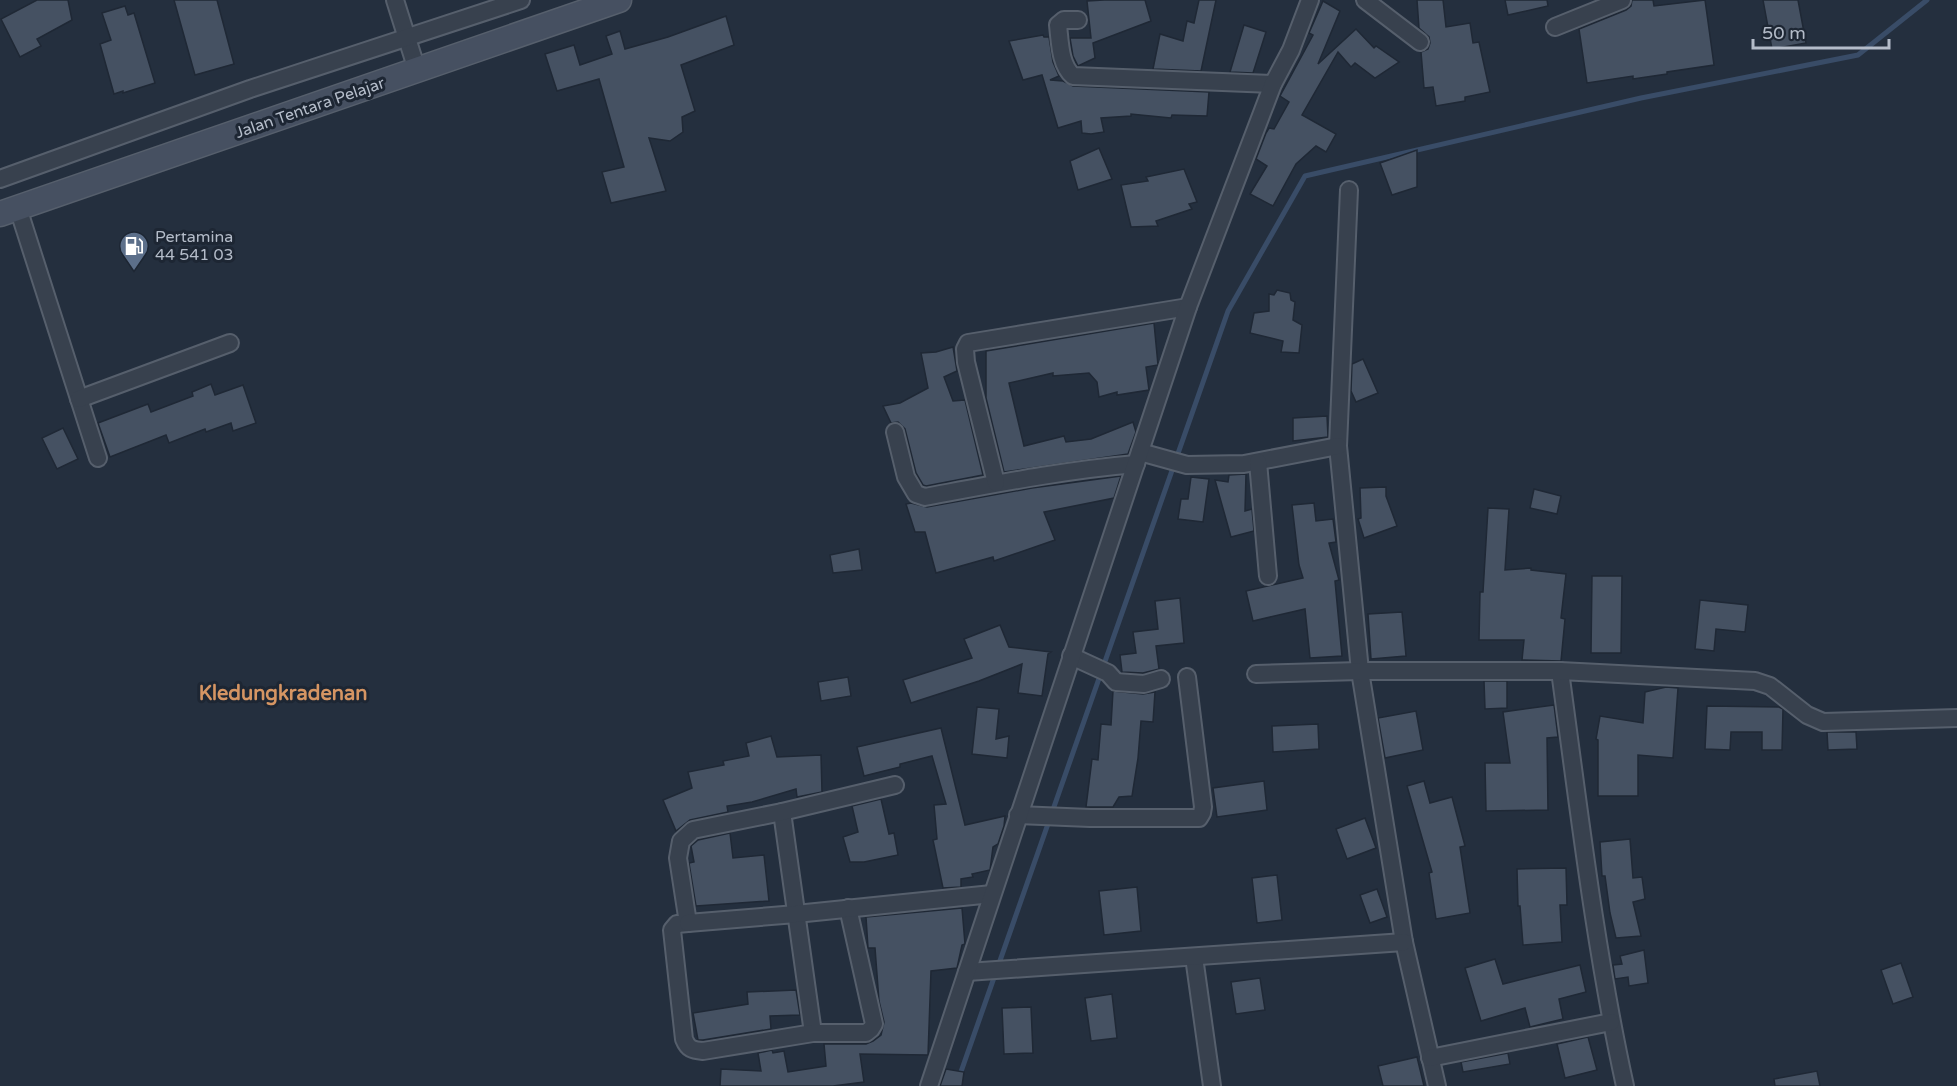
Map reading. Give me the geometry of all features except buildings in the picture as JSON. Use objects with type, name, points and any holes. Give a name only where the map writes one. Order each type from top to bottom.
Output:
[{"type":"main road","name":"Jalan Tentara Pelajar","points":[[9,211],[619,0]]},
{"type":"street","points":[[395,0],[417,70]]},
{"type":"street","points":[[0,179],[250,89],[521,0]]},
{"type":"street","points":[[928,1086],[1018,815],[1079,660],[1138,458],[1188,307],[1273,84],[1291,50],[1310,0]]},
{"type":"street","points":[[1365,0],[1420,42]]},
{"type":"street","points":[[1555,27],[1622,0]]},
{"type":"street","points":[[1078,20],[1064,20],[1058,25],[1065,67],[1073,76],[1273,84]]},
{"type":"street","points":[[1349,190],[1338,446],[1360,671],[1404,942],[1437,1086]]},
{"type":"street","points":[[9,211],[79,399],[98,458]]},
{"type":"street","points":[[996,483],[966,362],[965,349],[968,343],[1188,307]]},
{"type":"street","points":[[79,399],[230,343]]},
{"type":"street","points":[[895,432],[906,477],[916,494],[926,497],[996,483],[1108,466],[1138,458],[1165,459],[1187,465],[1244,464],[1338,446]]},
{"type":"street","points":[[1258,462],[1268,576]]},
{"type":"street","points":[[1079,660],[1108,673],[1116,682],[1144,684],[1161,680]]},
{"type":"street","points":[[1256,674],[1360,671],[1560,671],[1755,681],[1770,686],[1807,715],[1823,722],[1957,718]]},
{"type":"street","points":[[1560,671],[1587,870],[1611,1022],[1625,1086]]},
{"type":"street","points":[[1018,815],[1199,818],[1203,807],[1187,677]]},
{"type":"street","points":[[688,923],[678,858],[681,841],[693,831],[895,785]]},
{"type":"street","points":[[782,812],[813,1033]]},
{"type":"street","points":[[848,908],[873,1027],[866,1032],[813,1033],[703,1051],[691,1050],[687,1047],[684,1039],[672,930],[677,924],[992,894]]},
{"type":"street","points":[[967,972],[1404,942]]},
{"type":"street","points":[[1194,957],[1212,1086]]},
{"type":"street","points":[[1430,1058],[1611,1022]]},
{"type":"waterway","points":[[956,1086],[1228,311],[1305,176],[1641,98],[1858,55],[1927,0]]},
{"type":"place","name":"Pertamina 44 541 03","points":[[134,272]]},
{"type":"district","name":"Kledungkradenan","points":[[283,694]]}]
